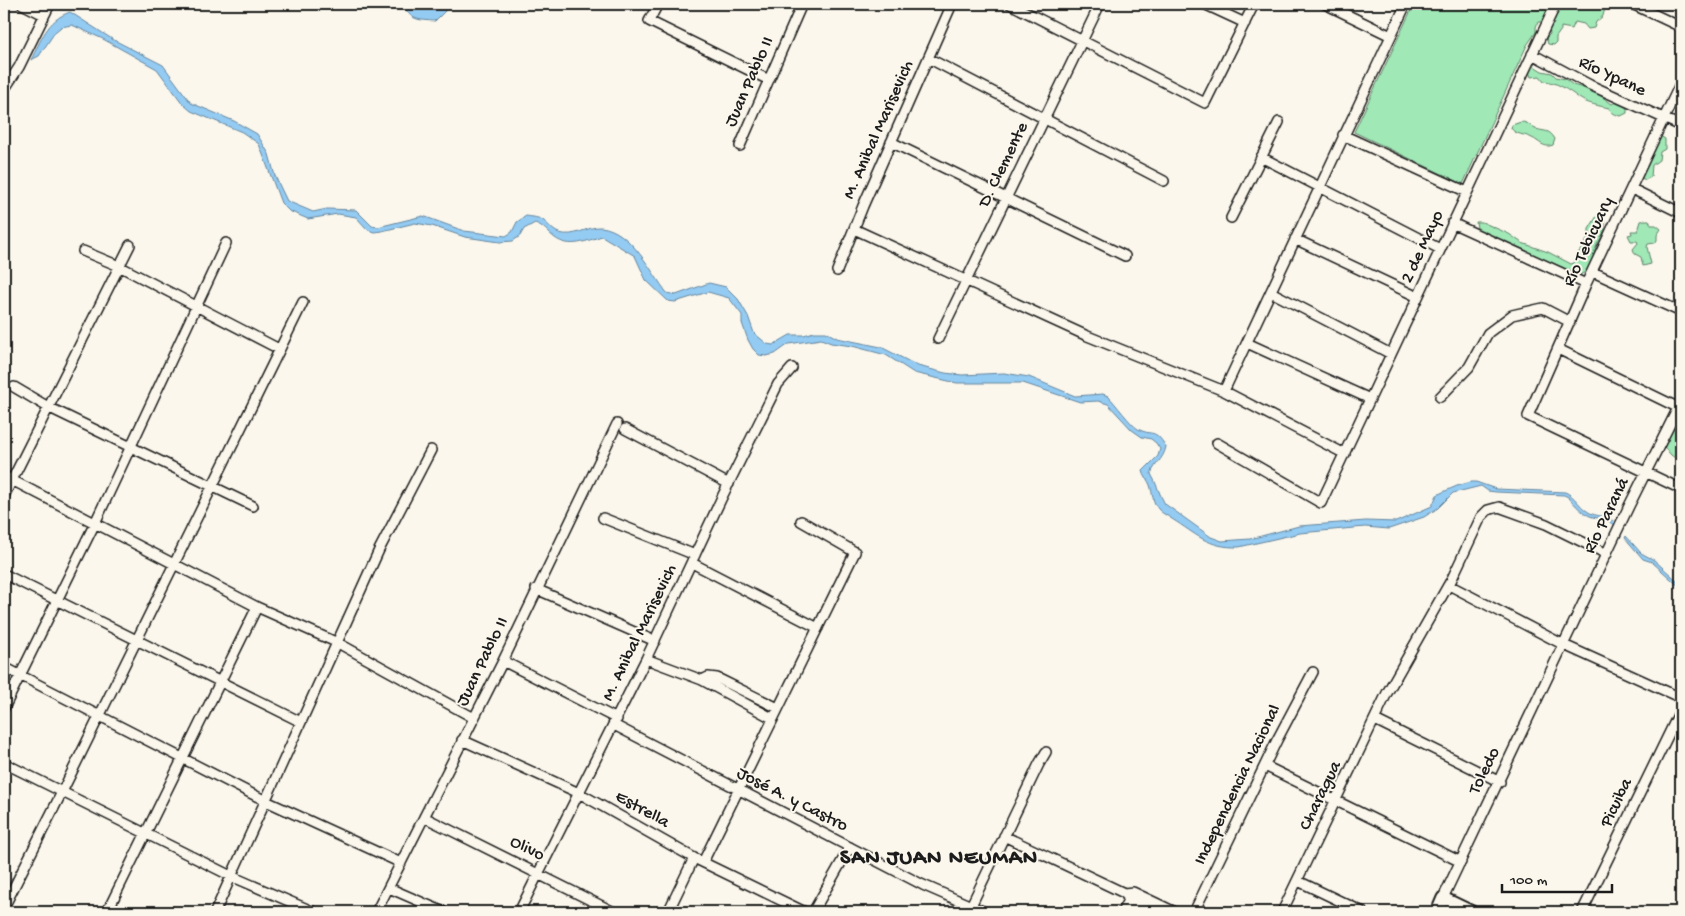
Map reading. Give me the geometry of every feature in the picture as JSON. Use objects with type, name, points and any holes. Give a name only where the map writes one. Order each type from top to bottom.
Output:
[{"type":"main road","name":"Toledo","points":[[1437,912],[1444,898]]},
{"type":"main road","points":[[1444,898],[1472,912]]},
{"type":"street","points":[[22,4],[44,15]]},
{"type":"street","points":[[4,90],[19,68],[50,4]]},
{"type":"street","points":[[658,4],[649,21],[769,80]]},
{"type":"street","name":"Juan Pablo II","points":[[740,146],[802,4]]},
{"type":"street","name":"M. Anibal Marisevich","points":[[837,271],[952,4]]},
{"type":"street","points":[[1010,4],[1205,103],[1254,4]]},
{"type":"street","name":"D. Clemente","points":[[938,340],[1100,4]]},
{"type":"street","points":[[1204,4],[1245,23]]},
{"type":"street","points":[[1324,4],[1390,36]]},
{"type":"street","points":[[1224,392],[1406,4]]},
{"type":"street","name":"2 de Mayo","points":[[1218,442],[1321,503],[1556,4]]},
{"type":"street","points":[[1632,4],[1681,27]]},
{"type":"street","name":"Río Ypane","points":[[1532,54],[1563,72],[1681,126]]},
{"type":"street","points":[[928,58],[1164,180]]},
{"type":"street","name":"Río Tebicuary","points":[[1646,472],[1528,416],[1586,284],[1681,82]]},
{"type":"street","points":[[1231,218],[1279,122]]},
{"type":"street","points":[[1343,135],[1467,192]]},
{"type":"street","points":[[891,142],[1125,256]]},
{"type":"street","points":[[1262,157],[1440,249]]},
{"type":"street","points":[[1632,189],[1681,213]]},
{"type":"street","points":[[1452,223],[1586,284]]},
{"type":"street","points":[[854,229],[1085,335],[1224,392],[1345,454]]},
{"type":"street","points":[[1295,240],[1418,297]]},
{"type":"street","points":[[4,708],[95,524],[226,243]]},
{"type":"street","points":[[4,496],[8,478],[48,407],[130,245]]},
{"type":"street","points":[[83,250],[119,266],[279,349]]},
{"type":"street","points":[[1593,272],[1681,312]]},
{"type":"street","points":[[1271,292],[1391,354]]},
{"type":"street","points":[[4,907],[302,302]]},
{"type":"street","points":[[1440,397],[1468,367],[1488,333],[1512,315],[1543,308],[1570,322]]},
{"type":"street","points":[[1247,343],[1370,399]]},
{"type":"street","points":[[1558,349],[1680,406]]},
{"type":"street","name":"M. Anibal Marisevich","points":[[519,912],[655,641],[778,384],[792,368]]},
{"type":"street","points":[[14,387],[48,407],[252,506]]},
{"type":"street","name":"Río Paraná","points":[[1564,645],[1629,506],[1680,406]]},
{"type":"street","name":"Juan Pablo II","points":[[376,912],[503,661],[536,589],[621,427],[729,484]]},
{"type":"street","points":[[215,912],[379,550],[431,450]]},
{"type":"street","points":[[1646,472],[1681,489]]},
{"type":"street","points":[[8,478],[257,607],[338,642],[474,718]]},
{"type":"street","name":"Charagua","points":[[1282,912],[1388,693],[1450,582],[1481,517],[1488,510],[1499,507],[1546,524],[1606,554]]},
{"type":"street","points":[[604,518],[694,559],[818,628]]},
{"type":"street","points":[[703,862],[855,552],[801,521]]},
{"type":"street","points":[[4,574],[302,722]]},
{"type":"street","points":[[1450,582],[1449,585],[1564,645],[1681,698]]},
{"type":"street","points":[[536,589],[655,641]]},
{"type":"street","points":[[107,912],[184,759],[257,607]]},
{"type":"street","name":"Toledo","points":[[1444,898],[1564,645]]},
{"type":"street","points":[[646,659],[702,680],[772,718]]},
{"type":"street","name":"José A. y Castro","points":[[503,661],[738,791],[969,909],[985,912]]},
{"type":"street","points":[[4,668],[266,801],[401,863]]},
{"type":"street","name":"Independencia Nacional","points":[[1194,912],[1313,672]]},
{"type":"street","points":[[702,680],[717,678],[778,708]]},
{"type":"street","name":"Picuiba","points":[[1582,912],[1681,708]]},
{"type":"street","points":[[1375,720],[1500,782]]},
{"type":"street","name":"Estrella","points":[[462,740],[578,793],[694,858],[805,912]]},
{"type":"street","points":[[969,909],[1038,764],[1046,752]]},
{"type":"street","points":[[4,763],[231,876],[314,912]]},
{"type":"street","points":[[1265,766],[1461,862]]},
{"type":"street","name":"Olivo","points":[[424,817],[614,912]]},
{"type":"street","points":[[1004,836],[1132,896],[1175,912]]},
{"type":"street","points":[[814,912],[850,847]]},
{"type":"street","points":[[668,912],[694,858]]},
{"type":"street","points":[[1298,881],[1363,912]]},
{"type":"street","points":[[389,888],[444,912]]},
{"type":"street","points":[[1122,912],[1132,896]]},
{"type":"street","points":[[1131,912],[1132,896]]},
{"type":"street","points":[[1132,896],[1157,912]]},
{"type":"street","points":[[292,912],[296,904]]},
{"type":"green space","points":[[1414,4],[1551,4],[1547,6],[1548,11],[1543,22],[1538,22],[1536,32],[1527,45],[1463,184],[1354,132]]},
{"type":"green space","points":[[1561,4],[1606,4],[1603,16],[1596,22],[1594,28],[1588,29],[1584,24],[1575,22],[1572,29],[1561,27],[1556,37],[1556,43],[1554,45],[1548,44],[1546,38],[1550,34],[1549,28],[1554,24],[1553,18],[1558,14]]},
{"type":"green space","points":[[1534,66],[1542,71],[1552,73],[1556,77],[1565,79],[1573,85],[1594,91],[1612,104],[1618,101],[1624,104],[1627,113],[1621,116],[1617,115],[1609,108],[1586,102],[1562,87],[1544,81],[1540,76],[1531,77],[1529,72],[1531,67]]},
{"type":"green space","points":[[1521,122],[1536,129],[1547,131],[1555,139],[1553,145],[1544,145],[1511,128],[1512,125]]},
{"type":"green space","points":[[1659,135],[1665,139],[1665,149],[1660,152],[1659,160],[1652,165],[1651,177],[1645,180],[1639,176]]},
{"type":"green space","points":[[1597,216],[1600,216],[1605,222],[1604,232],[1588,270],[1579,275],[1505,241],[1482,233],[1477,228],[1476,222],[1482,222],[1509,234],[1522,243],[1548,252],[1571,264],[1574,263],[1589,236],[1589,229]]},
{"type":"green space","points":[[1649,220],[1651,225],[1656,225],[1661,229],[1655,243],[1648,244],[1647,247],[1651,264],[1643,266],[1641,257],[1635,254],[1633,249],[1638,243],[1637,241],[1631,241],[1628,235],[1632,234],[1631,231],[1638,231],[1641,221]]},
{"type":"green space","points":[[1681,415],[1681,462],[1664,447]]},
{"type":"water","points":[[404,4],[446,4],[445,11],[435,21],[420,20],[412,17]]},
{"type":"water","points":[[70,12],[112,39],[163,65],[191,103],[234,121],[257,134],[269,154],[275,176],[287,201],[313,212],[327,209],[356,210],[372,226],[378,227],[423,216],[464,231],[506,236],[512,232],[517,222],[526,216],[540,219],[555,231],[565,234],[601,227],[612,230],[631,244],[667,293],[676,295],[709,283],[726,287],[738,299],[748,316],[754,333],[767,344],[773,345],[790,335],[826,332],[837,338],[881,347],[918,366],[945,373],[962,375],[1004,373],[1029,377],[1075,396],[1103,394],[1108,396],[1138,429],[1156,435],[1166,447],[1151,474],[1165,504],[1211,537],[1222,541],[1250,539],[1299,526],[1366,521],[1396,522],[1432,506],[1437,495],[1471,482],[1496,489],[1565,492],[1572,496],[1587,511],[1609,518],[1617,525],[1615,527],[1604,519],[1586,514],[1564,495],[1496,492],[1488,491],[1481,486],[1453,493],[1438,508],[1424,517],[1389,529],[1365,527],[1300,533],[1239,547],[1228,547],[1211,543],[1159,510],[1143,471],[1158,456],[1160,449],[1151,439],[1142,437],[1132,430],[1108,404],[1098,401],[1080,402],[1023,383],[957,383],[914,373],[886,355],[821,339],[789,344],[775,354],[759,355],[748,340],[742,323],[742,315],[729,298],[708,292],[675,302],[668,301],[646,280],[635,256],[602,236],[584,242],[566,243],[555,238],[535,223],[524,229],[520,236],[513,241],[500,242],[465,237],[432,226],[415,223],[374,232],[368,230],[356,217],[338,214],[308,219],[289,211],[281,203],[259,144],[242,132],[191,111],[183,104],[157,69],[103,39],[72,25],[61,27],[55,32],[39,56],[31,60],[50,25]]},
{"type":"water","points":[[1626,536],[1641,553],[1654,560],[1681,584],[1681,588],[1652,562],[1643,559],[1625,538]]},
{"type":"district","name":"SAN JUAN NEUMAN","points":[[939,859]]}]
